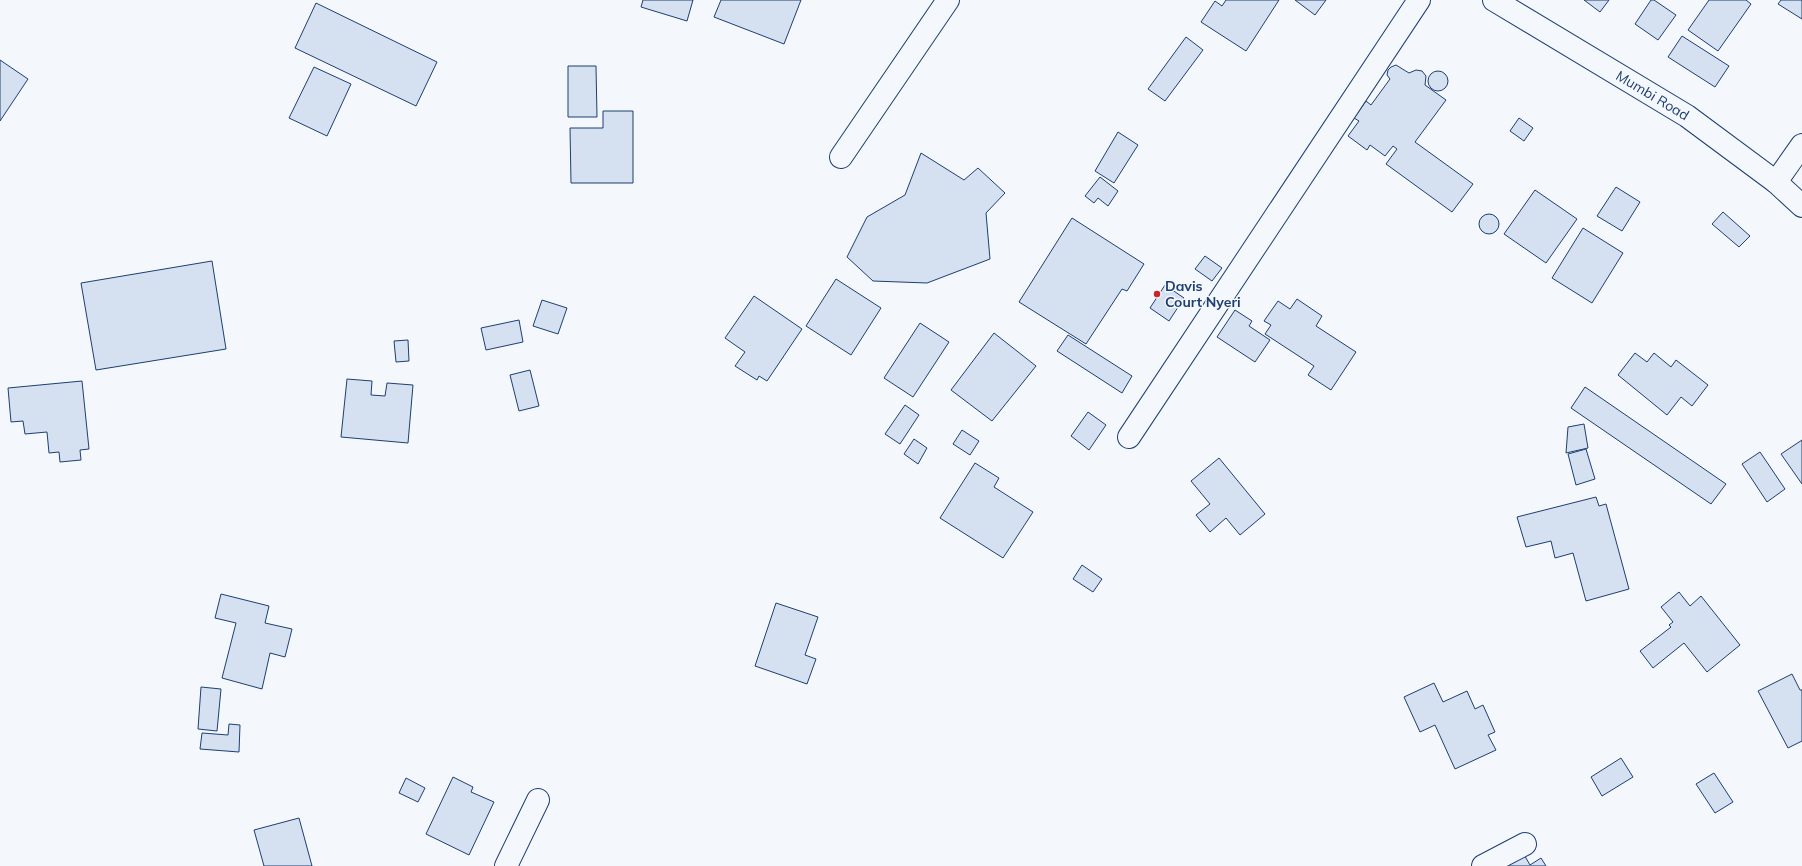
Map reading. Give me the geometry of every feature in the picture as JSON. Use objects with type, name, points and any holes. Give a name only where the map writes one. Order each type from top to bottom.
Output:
[{"type":"street","points":[[842,158],[948,0]]},
{"type":"street","points":[[1129,437],[1419,0]]},
{"type":"street","name":"Mumbi Road","points":[[1494,0],[1687,116],[1776,182],[1802,206]]},
{"type":"street","points":[[1776,182],[1802,145]]},
{"type":"street","points":[[506,866],[538,800]]},
{"type":"street","points":[[1483,866],[1526,844]]},
{"type":"building","points":[[643,0],[693,0],[687,21],[641,7]]},
{"type":"building","points":[[721,0],[801,0],[784,44],[714,17]]},
{"type":"building","points":[[1226,0],[1279,0],[1246,51],[1201,22],[1215,1],[1222,6]]},
{"type":"building","points":[[1295,0],[1326,0],[1315,15]]},
{"type":"building","points":[[1584,0],[1609,0],[1600,12]]},
{"type":"building","points":[[1651,0],[1654,0],[1676,15],[1658,40],[1635,24]]},
{"type":"building","points":[[1709,0],[1746,0],[1751,4],[1718,51],[1688,30]]},
{"type":"building","points":[[1781,0],[1802,0],[1802,19],[1778,4]]},
{"type":"building","points":[[316,3],[437,62],[416,106],[295,48]]},
{"type":"building","points":[[1682,36],[1729,66],[1715,87],[1668,57]]},
{"type":"building","points":[[1186,37],[1203,50],[1165,101],[1148,89]]},
{"type":"building","points":[[0,60],[28,79],[0,121]]},
{"type":"building","points":[[1396,65],[1409,73],[1416,70],[1422,71],[1426,76],[1425,85],[1446,100],[1415,142],[1473,184],[1452,212],[1386,164],[1397,149],[1393,146],[1385,156],[1370,145],[1367,150],[1348,136],[1359,121],[1354,118],[1366,101],[1371,105],[1390,79],[1387,75],[1388,70]]},
{"type":"building","points":[[568,66],[596,66],[597,117],[568,117]]},
{"type":"building","points":[[314,67],[351,84],[327,136],[289,118]]},
{"type":"building","points":[[1438,71],[1445,74],[1448,81],[1445,88],[1438,91],[1431,88],[1428,81],[1431,74]]},
{"type":"building","points":[[603,111],[633,111],[633,183],[571,183],[570,128],[603,128]]},
{"type":"building","points":[[1519,118],[1533,128],[1524,141],[1510,131]]},
{"type":"building","points":[[1118,132],[1138,145],[1114,183],[1095,171]]},
{"type":"building","points":[[921,153],[964,180],[978,168],[1005,193],[986,213],[990,259],[927,283],[873,281],[847,257],[867,217],[905,195]]},
{"type":"building","points":[[1100,177],[1118,191],[1108,206],[1098,198],[1094,203],[1085,196]]},
{"type":"building","points":[[1616,187],[1640,202],[1622,231],[1597,216]]},
{"type":"building","points":[[1535,190],[1577,219],[1546,263],[1504,234]]},
{"type":"building","points":[[1723,212],[1750,236],[1739,247],[1712,224]]},
{"type":"building","points":[[1489,214],[1496,217],[1499,224],[1496,231],[1489,234],[1482,231],[1479,224],[1482,217]]},
{"type":"building","points":[[1072,218],[1144,264],[1127,291],[1122,289],[1086,344],[1019,302]]},
{"type":"building","points":[[1583,228],[1623,253],[1592,303],[1552,278]]},
{"type":"building","points":[[1205,256],[1222,268],[1212,281],[1195,269]]},
{"type":"building","points":[[212,261],[226,349],[96,370],[81,283]]},
{"type":"building","points":[[836,279],[881,308],[851,355],[806,326]]},
{"type":"building","points":[[1165,285],[1184,298],[1169,321],[1150,308]]},
{"type":"building","points":[[754,296],[802,329],[767,381],[759,376],[757,380],[735,366],[745,352],[725,338]]},
{"type":"building","points":[[1297,299],[1322,316],[1316,326],[1356,352],[1331,390],[1308,375],[1314,366],[1265,334],[1271,325],[1264,321],[1278,301],[1290,309]]},
{"type":"building","points":[[542,300],[567,308],[558,334],[533,326]]},
{"type":"building","points":[[1235,310],[1252,321],[1249,326],[1270,340],[1255,362],[1217,337]]},
{"type":"building","points":[[519,320],[523,342],[486,350],[481,328]]},
{"type":"building","points":[[920,323],[949,342],[913,397],[884,378]]},
{"type":"building","points":[[994,333],[1036,366],[992,421],[951,390]]},
{"type":"building","points":[[1068,335],[1132,376],[1122,393],[1057,351]]},
{"type":"building","points":[[408,340],[409,361],[396,362],[394,341]]},
{"type":"building","points":[[1635,353],[1647,362],[1654,353],[1671,367],[1676,360],[1708,385],[1692,406],[1681,397],[1667,415],[1618,375]]},
{"type":"building","points":[[530,370],[539,406],[519,411],[510,375]]},
{"type":"building","points":[[347,379],[372,381],[371,395],[385,396],[387,383],[413,385],[408,443],[341,437]]},
{"type":"building","points":[[82,381],[89,449],[80,450],[81,460],[60,462],[59,452],[49,453],[47,432],[25,434],[23,421],[11,422],[8,388]]},
{"type":"building","points":[[1585,387],[1726,484],[1711,504],[1571,408]]},
{"type":"building","points":[[905,405],[919,415],[900,444],[885,434]]},
{"type":"building","points":[[1088,412],[1106,425],[1089,450],[1071,436]]},
{"type":"building","points":[[1584,424],[1588,448],[1566,453],[1568,427]]},
{"type":"building","points":[[962,430],[979,441],[970,455],[953,444]]},
{"type":"building","points":[[914,439],[927,448],[918,464],[904,454]]},
{"type":"building","points":[[1802,440],[1802,484],[1781,454]]},
{"type":"building","points":[[1586,449],[1595,479],[1576,485],[1568,454]]},
{"type":"building","points":[[1760,452],[1785,489],[1767,502],[1742,464]]},
{"type":"building","points":[[1219,458],[1265,514],[1240,535],[1226,518],[1210,532],[1196,515],[1210,504],[1191,481]]},
{"type":"building","points":[[975,463],[999,478],[994,487],[1033,512],[1003,558],[940,518]]},
{"type":"building","points":[[1596,497],[1599,506],[1606,504],[1629,589],[1586,601],[1573,553],[1555,558],[1551,541],[1526,547],[1517,517]]},
{"type":"building","points":[[1082,565],[1102,579],[1093,592],[1073,579]]},
{"type":"building","points":[[1679,592],[1690,606],[1701,596],[1740,645],[1707,672],[1684,643],[1653,668],[1640,651],[1671,627],[1669,625],[1673,622],[1661,607]]},
{"type":"building","points":[[221,594],[269,606],[265,623],[292,629],[285,657],[270,653],[262,689],[222,678],[236,623],[215,618]]},
{"type":"building","points":[[776,603],[818,617],[805,655],[816,659],[807,684],[755,666]]},
{"type":"building","points":[[1792,674],[1800,690],[1802,690],[1802,741],[1788,748],[1758,691]]},
{"type":"building","points":[[1434,683],[1443,702],[1467,691],[1475,709],[1483,705],[1495,732],[1488,735],[1496,750],[1455,769],[1435,725],[1420,732],[1404,697]]},
{"type":"building","points":[[201,687],[221,689],[217,731],[198,729]]},
{"type":"building","points":[[229,724],[240,725],[239,752],[200,749],[202,733],[228,735]]},
{"type":"building","points":[[1621,758],[1633,777],[1602,796],[1591,777]]},
{"type":"building","points":[[1714,773],[1733,802],[1715,813],[1696,784]]},
{"type":"building","points":[[453,777],[473,787],[471,792],[494,802],[469,855],[426,834]]},
{"type":"building","points":[[406,778],[425,788],[418,802],[399,793]]},
{"type":"building","points":[[299,818],[312,866],[264,866],[254,830]]},
{"type":"building","points":[[1522,851],[1530,865],[1541,858],[1546,866],[1496,866]]},
{"type":"place","name":"Davis Court Nyeri","points":[[1157,294]]}]
